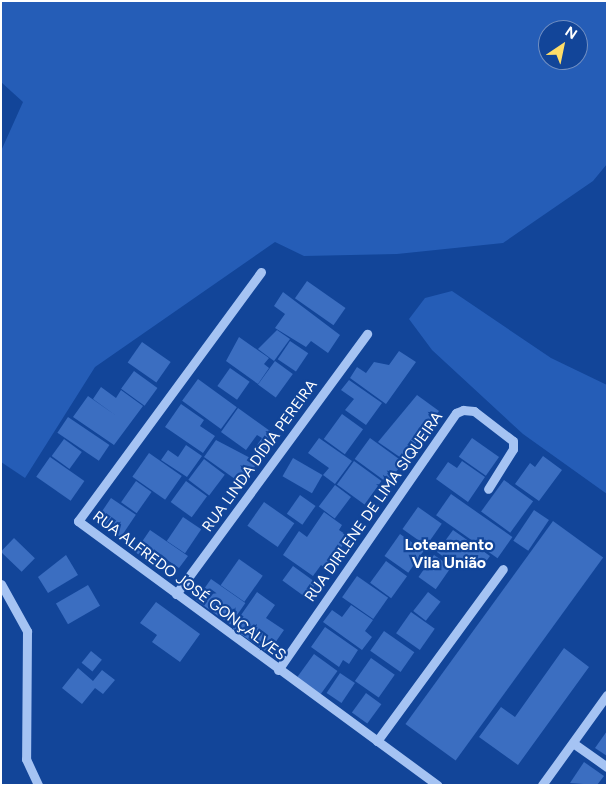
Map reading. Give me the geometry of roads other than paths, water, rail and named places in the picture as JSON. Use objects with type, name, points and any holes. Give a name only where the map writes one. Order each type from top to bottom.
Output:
[{"type":"street","name":"RUA ALFREDO JOSÉ GONÇALVES","points":[[261,272],[78,521],[278,670],[437,785]]},
{"type":"street","name":"RUA LINDA DÍDIA PEREIRA","points":[[176,594],[367,334]]},
{"type":"street","name":"RUA DIRLENE DE LIMA SIQUEIRA","points":[[278,670],[456,413],[463,410],[474,411],[513,442],[513,449],[488,489]]},
{"type":"street","points":[[377,741],[503,569]]},
{"type":"street","points":[[1,584],[27,631],[26,759],[38,785]]},
{"type":"street","points":[[542,785],[607,695]]},
{"type":"street","points":[[573,743],[607,767]]},
{"type":"district","name":"Loteamento Vila União","points":[[449,554]]}]
